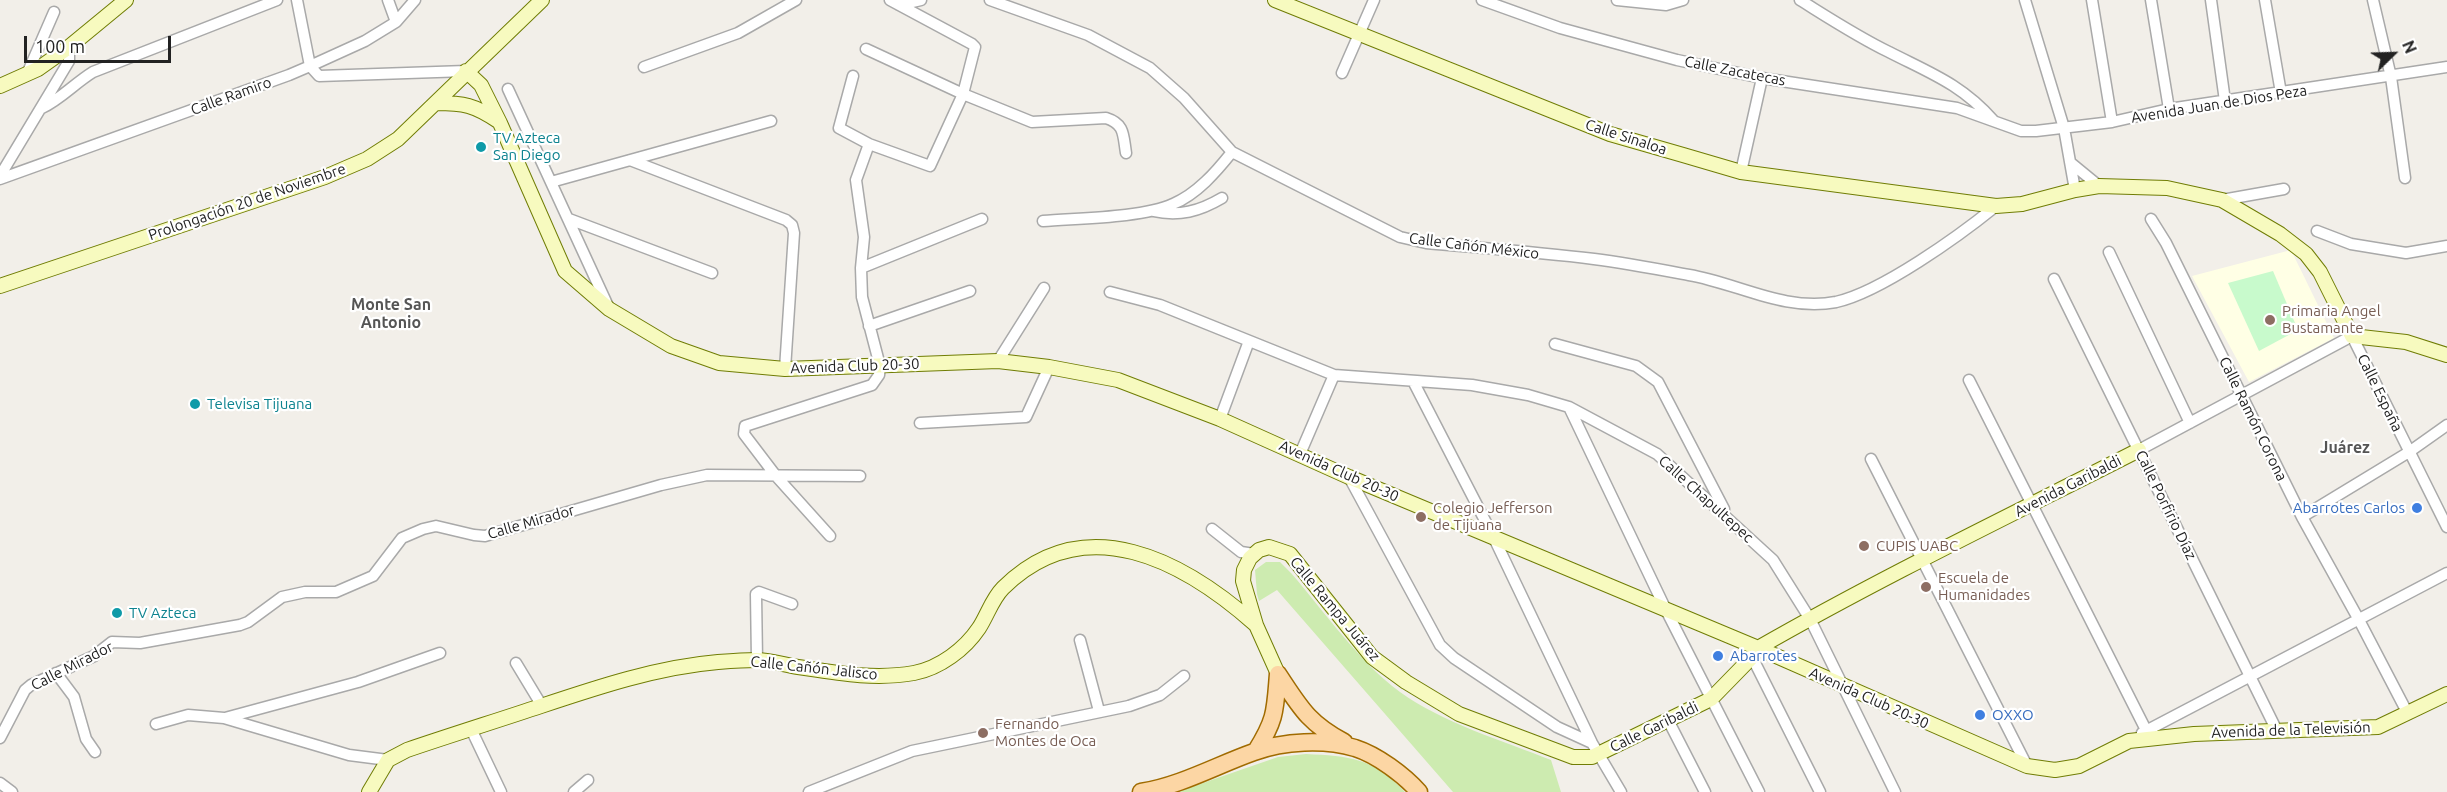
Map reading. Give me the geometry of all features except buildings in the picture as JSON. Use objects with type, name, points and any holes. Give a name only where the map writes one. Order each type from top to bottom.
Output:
[{"type":"main road","points":[[1278,674],[1311,722],[1323,732],[1397,771],[1419,792]]},
{"type":"main road","points":[[1256,752],[1275,716],[1278,674]]},
{"type":"main road","points":[[1141,792],[1159,790],[1278,745],[1314,743],[1355,748]]},
{"type":"street","points":[[0,86],[27,74],[69,47],[126,0]]},
{"type":"street","points":[[42,108],[57,100],[93,72],[277,0]]},
{"type":"street","points":[[297,0],[310,66],[319,76],[466,71],[481,85],[500,123]]},
{"type":"street","points":[[388,0],[396,21]]},
{"type":"street","name":"Calle Ramiro","points":[[0,178],[310,66],[365,41],[396,21],[415,0]]},
{"type":"street","name":"Prolongación 20 de Noviembre","points":[[0,286],[326,177],[367,159],[398,140],[466,71],[542,0]]},
{"type":"street","points":[[644,67],[746,29],[796,0]]},
{"type":"street","points":[[894,3],[921,0]]},
{"type":"street","name":"Calle Cañón México","points":[[990,0],[1088,34],[1150,68],[1184,98],[1232,152],[1400,237],[1426,243],[1593,259],[1693,275],[1760,295],[1806,303],[1836,302],[1865,291],[1905,270],[1978,221],[1996,206]]},
{"type":"street","name":"Calle Sinaloa","points":[[1275,0],[1360,36],[1610,134],[1741,172],[1996,206],[2022,204],[2099,186]]},
{"type":"street","points":[[1342,74],[1374,0]]},
{"type":"street","name":"Calle Zacatecas","points":[[1482,0],[1560,28],[1677,60],[1762,78],[1957,108],[1993,120]]},
{"type":"street","points":[[1617,0],[1666,5],[1683,0]]},
{"type":"street","points":[[1800,0],[1887,51],[1957,86],[1978,103],[1993,120]]},
{"type":"street","points":[[2025,0],[2064,128],[2075,190]]},
{"type":"street","points":[[2092,0],[2112,122]]},
{"type":"street","points":[[2151,0],[2169,109]]},
{"type":"street","points":[[2211,0],[2225,101]]},
{"type":"street","points":[[2265,0],[2281,93]]},
{"type":"street","points":[[2373,0],[2391,77],[2404,178]]},
{"type":"street","points":[[853,76],[839,128],[868,144],[930,166],[963,94],[975,47],[894,3]]},
{"type":"street","points":[[27,74],[54,12]]},
{"type":"street","points":[[0,178],[69,61],[69,47]]},
{"type":"street","points":[[866,49],[963,94],[1032,122],[1106,118],[1116,121],[1122,130],[1126,153]]},
{"type":"street","name":"Avenida Juan de Dios Peza","points":[[1993,120],[2021,131],[2064,128],[2112,122],[2169,109],[2447,67]]},
{"type":"street","points":[[1741,172],[1762,78]]},
{"type":"street","points":[[508,89],[609,309]]},
{"type":"street","points":[[436,103],[465,104],[483,111],[500,123]]},
{"type":"street","points":[[551,182],[771,121]]},
{"type":"street","name":"Avenida Club 20-30","points":[[500,123],[565,271],[609,309],[671,346],[719,363],[785,369],[998,361],[1049,367],[1118,380],[1220,419],[1349,477],[1666,610],[1755,653],[1843,687],[2027,766],[2055,771],[2079,766],[2129,741]]},
{"type":"street","points":[[830,536],[776,476],[744,434],[745,426],[872,385],[879,375],[880,366],[862,297],[861,268],[864,237],[856,180],[868,144]]},
{"type":"street","points":[[1043,221],[1153,211],[1173,204],[1191,193],[1219,168],[1232,152]]},
{"type":"street","points":[[630,160],[786,220],[792,225],[794,233],[785,369]]},
{"type":"street","points":[[2071,163],[2099,186]]},
{"type":"street","name":"Calle España","points":[[2099,186],[2167,188],[2222,200],[2280,234],[2306,254],[2320,272],[2447,527]]},
{"type":"street","points":[[2222,200],[2284,189]]},
{"type":"street","points":[[1153,211],[1171,215],[1207,207],[1222,198]]},
{"type":"street","points":[[569,219],[711,273]]},
{"type":"street","points":[[861,268],[982,219]]},
{"type":"street","name":"Calle Ramón Corona","points":[[2151,219],[2166,243],[2302,517],[2360,620],[2408,714]]},
{"type":"street","points":[[2317,231],[2351,244],[2406,253],[2447,246]]},
{"type":"street","points":[[2109,252],[2190,423]]},
{"type":"street","name":"Calle Porfirio Díaz","points":[[2054,279],[2277,731]]},
{"type":"street","points":[[998,361],[1044,288]]},
{"type":"street","points":[[869,326],[970,291]]},
{"type":"street","name":"Calle Chapultepec","points":[[1110,292],[1160,305],[1334,375],[1472,385],[1528,395],[1569,407],[1657,454],[1728,517],[1773,561],[1810,619],[1895,792]]},
{"type":"street","points":[[2352,336],[2406,342],[2447,355]]},
{"type":"street","name":"Avenida Garibaldi","points":[[1711,699],[1755,653],[1810,619],[1922,559],[2139,450],[2352,336]]},
{"type":"street","points":[[1220,419],[1249,341]]},
{"type":"street","points":[[1554,344],[1636,366],[1658,382],[1728,517]]},
{"type":"street","points":[[920,423],[1026,417],[1049,367]]},
{"type":"street","points":[[1300,454],[1334,375]]},
{"type":"street","points":[[1969,380],[2146,730]]},
{"type":"street","points":[[1413,381],[1494,538],[1595,749],[1621,792]]},
{"type":"street","points":[[1569,407],[1666,610],[1759,792]]},
{"type":"street","points":[[2302,517],[2409,452],[2447,425]]},
{"type":"street","points":[[1871,459],[2027,766]]},
{"type":"street","name":"Calle Mirador","points":[[0,738],[25,690],[31,685],[94,656],[112,642],[140,643],[240,625],[248,622],[282,597],[305,592],[336,592],[372,576],[402,538],[423,529],[436,526],[485,536],[688,478],[706,475],[860,476]]},
{"type":"street","points":[[1349,477],[1440,645],[1454,658],[1557,727],[1595,749]]},
{"type":"street","points":[[1212,529],[1241,552],[1254,554]]},
{"type":"street","name":"Calle Cañón Jalisco","points":[[388,760],[407,750],[542,706],[672,668],[757,660],[857,676],[917,672],[944,660],[966,645],[1002,589],[1048,555],[1066,550],[1117,547],[1150,556],[1173,567],[1220,597],[1256,625]]},
{"type":"street","name":"Calle Rampa Juárez","points":[[1254,554],[1269,547],[1290,554],[1372,657],[1406,682],[1459,714],[1573,757],[1583,758],[1595,749]]},
{"type":"street","points":[[1254,554],[1244,570],[1243,581],[1256,625],[1278,674]]},
{"type":"street","points":[[2129,741],[2447,573]]},
{"type":"street","points":[[757,660],[756,594],[759,592],[792,604]]},
{"type":"street","points":[[1080,640],[1099,711]]},
{"type":"street","points":[[225,718],[358,682],[440,653]]},
{"type":"street","points":[[1755,653],[1820,792]]},
{"type":"street","points":[[516,663],[542,706]]},
{"type":"street","points":[[56,673],[74,697],[86,739],[95,752]]},
{"type":"street","points":[[809,792],[912,751],[1129,706],[1160,695],[1184,676]]},
{"type":"street","name":"Avenida de la Televisión","points":[[2129,741],[2194,734],[2378,727],[2447,694]]},
{"type":"street","name":"Calle Garibaldi","points":[[1595,749],[1668,720],[1711,699]]},
{"type":"street","points":[[156,724],[188,715],[225,718],[349,755],[388,760],[369,792]]},
{"type":"street","points":[[1668,720],[1705,792]]},
{"type":"street","points":[[471,729],[497,789]]},
{"type":"street","points":[[574,792],[588,780]]},
{"type":"street","points":[[0,783],[12,792]]},
{"type":"shaded area","name":"Primaria Angel Bustamante","points":[[2291,250],[2334,338],[2249,382],[2192,276]]},
{"type":"green space","points":[[2273,271],[2298,330],[2259,351],[2228,283]]},
{"type":"green space","points":[[1266,562],[1280,562],[1342,636],[1400,692],[1453,722],[1551,760],[1561,792],[1453,792],[1277,590],[1259,601],[1255,570]]},
{"type":"green space","points":[[1306,754],[1360,761],[1382,772],[1405,792],[1177,792],[1278,757]]},
{"type":"place","name":"TV Azteca San Diego","points":[[481,147]]},
{"type":"place","name":"Primaria Angel Bustamante","points":[[2270,320]]},
{"type":"place","name":"Televisa Tijuana","points":[[195,404]]},
{"type":"place","name":"Abarrotes Carlos","points":[[2417,508]]},
{"type":"place","name":"Colegio Jefferson de Tijuana","points":[[1421,517]]},
{"type":"place","name":"CUPIS UABC","points":[[1864,546]]},
{"type":"place","name":"Escuela de Humanidades","points":[[1926,587]]},
{"type":"place","name":"TV Azteca","points":[[117,613]]},
{"type":"place","name":"Abarrotes","points":[[1718,656]]},
{"type":"place","name":"OXXO","points":[[1980,715]]},
{"type":"place","name":"Fernando Montes de Oca","points":[[983,733]]},
{"type":"district","name":"Monte San Antonio","points":[[391,314]]},
{"type":"district","name":"Juárez","points":[[2345,448]]}]
